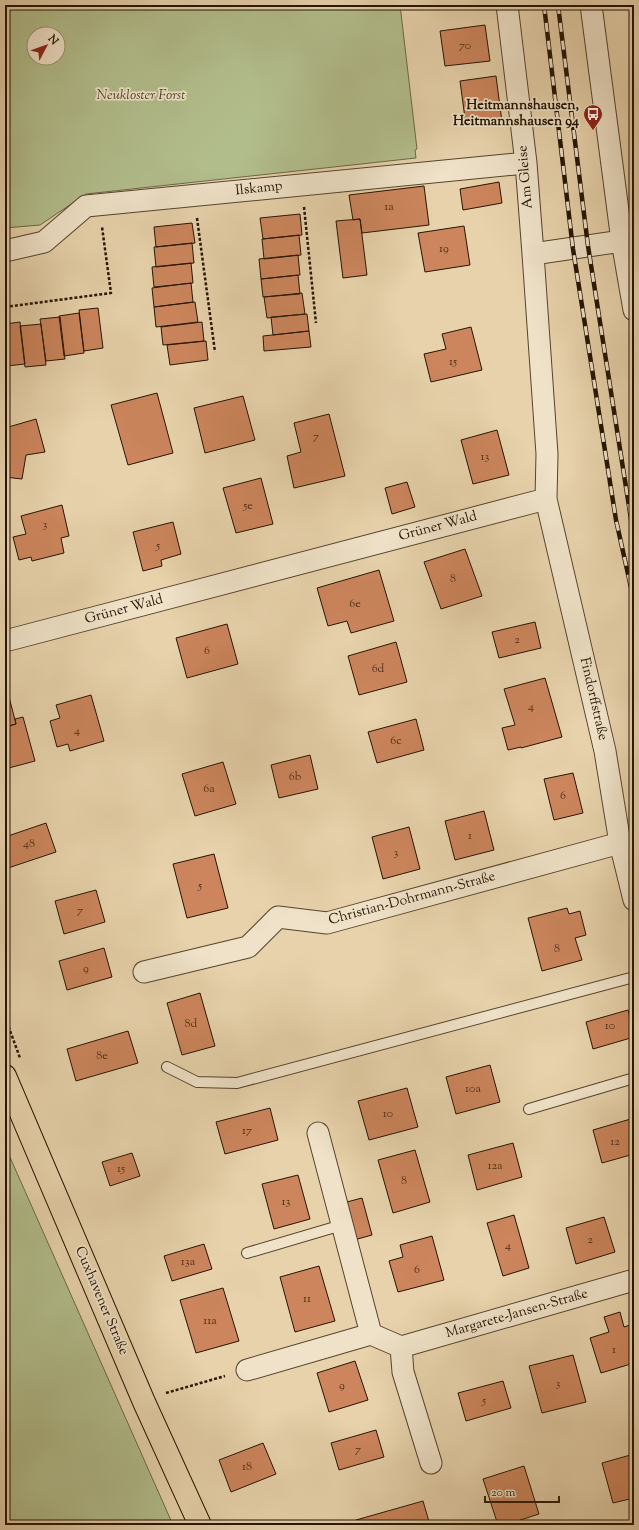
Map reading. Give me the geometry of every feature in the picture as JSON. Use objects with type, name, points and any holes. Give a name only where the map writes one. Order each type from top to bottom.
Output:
[{"type":"main road","name":"Cuxhavener Straße","points":[[5,1076],[144,1402],[200,1525]]},
{"type":"street","name":"Am Gleise","points":[[507,5],[526,163],[533,254]]},
{"type":"street","points":[[591,5],[622,241],[634,310]]},
{"type":"street","name":"Ilskamp","points":[[5,251],[44,242],[86,206],[526,163]]},
{"type":"street","points":[[546,499],[547,454],[533,254],[622,241]]},
{"type":"street","name":"Grüner Wald","points":[[5,641],[546,499]]},
{"type":"street","name":"Findorffstraße","points":[[546,499],[606,751],[620,843],[634,900]]},
{"type":"street","name":"Christian-Dohrmann-Straße","points":[[144,972],[248,947],[278,917],[327,923],[620,843]]},
{"type":"street","points":[[318,1133],[371,1334]]},
{"type":"street","name":"Margarete-Jansen-Straße","points":[[400,1347],[634,1280]]},
{"type":"street","points":[[246,1370],[371,1334],[400,1347],[403,1372],[431,1463]]},
{"type":"lane","points":[[167,1067],[197,1082],[237,1083],[634,976]]},
{"type":"lane","points":[[529,1110],[634,1078]]},
{"type":"lane","points":[[247,1253],[342,1225]]},
{"type":"path","points":[[302,185],[316,323]]},
{"type":"path","points":[[194,196],[216,352]]},
{"type":"path","points":[[5,308],[111,293],[98,205]]},
{"type":"path","points":[[162,1395],[246,1370]]},
{"type":"green space","name":"Neukloster Forst","points":[[5,5],[400,5],[417,149],[415,150],[416,158],[86,194],[40,225],[5,228]]},
{"type":"green space","points":[[5,1146],[173,1525],[5,1525]]},
{"type":"building","points":[[485,25],[490,61],[445,66],[440,31]]},
{"type":"building","points":[[496,76],[502,122],[466,126],[460,81]]},
{"type":"building","points":[[499,182],[502,203],[463,210],[460,189]]},
{"type":"building","points":[[424,186],[429,225],[362,233],[360,219],[353,220],[349,195]]},
{"type":"building","points":[[300,214],[302,235],[263,239],[260,218]]},
{"type":"building","points":[[360,219],[367,275],[343,278],[336,221]]},
{"type":"building","points":[[192,223],[195,243],[156,247],[154,227]]},
{"type":"building","points":[[464,226],[470,265],[425,272],[418,233]]},
{"type":"building","points":[[299,235],[301,255],[264,259],[262,239]]},
{"type":"building","points":[[192,243],[194,263],[156,267],[154,247]]},
{"type":"building","points":[[298,255],[300,275],[261,279],[259,259]]},
{"type":"building","points":[[191,263],[193,283],[154,287],[152,267]]},
{"type":"building","points":[[298,275],[300,294],[263,297],[261,279]]},
{"type":"building","points":[[191,283],[193,302],[154,307],[152,288]]},
{"type":"building","points":[[302,293],[305,314],[267,318],[264,297]]},
{"type":"building","points":[[195,302],[198,322],[156,327],[154,307]]},
{"type":"building","points":[[98,308],[103,348],[84,351],[79,310]]},
{"type":"building","points":[[79,313],[84,353],[64,356],[59,316]]},
{"type":"building","points":[[307,314],[309,331],[273,335],[271,317]]},
{"type":"building","points":[[60,317],[65,359],[46,361],[40,319]]},
{"type":"building","points":[[20,322],[25,364],[6,366],[5,324]]},
{"type":"building","points":[[202,322],[204,341],[163,345],[161,327]]},
{"type":"building","points":[[41,324],[46,365],[25,367],[20,326]]},
{"type":"building","points":[[471,327],[482,370],[431,382],[424,354],[446,349],[442,334]]},
{"type":"building","points":[[309,331],[311,347],[264,351],[263,336]]},
{"type":"building","points":[[206,341],[208,360],[170,365],[167,345]]},
{"type":"building","points":[[157,393],[173,453],[128,465],[111,405]]},
{"type":"building","points":[[243,396],[255,440],[205,453],[194,408]]},
{"type":"building","points":[[329,414],[345,476],[294,488],[287,456],[301,452],[294,423]]},
{"type":"building","points":[[36,419],[45,452],[26,455],[22,479],[5,477],[5,428]]},
{"type":"building","points":[[497,430],[509,475],[473,484],[461,440]]},
{"type":"building","points":[[261,478],[273,524],[236,533],[223,488]]},
{"type":"building","points":[[407,482],[415,507],[392,514],[385,488]]},
{"type":"building","points":[[62,505],[69,536],[61,538],[64,553],[32,561],[31,557],[19,560],[13,537],[26,534],[21,516]]},
{"type":"building","points":[[173,522],[181,554],[161,560],[162,566],[143,571],[133,532]]},
{"type":"building","points":[[465,549],[482,596],[441,609],[424,562]]},
{"type":"building","points":[[379,570],[394,621],[351,633],[347,621],[328,626],[317,588]]},
{"type":"building","points":[[535,622],[541,648],[499,658],[492,632]]},
{"type":"building","points":[[227,624],[238,664],[187,678],[176,638]]},
{"type":"building","points":[[396,642],[407,682],[359,695],[348,656]]},
{"type":"building","points":[[545,678],[562,737],[508,750],[502,728],[515,725],[504,689]]},
{"type":"building","points":[[5,693],[8,693],[16,724],[5,727]]},
{"type":"building","points":[[91,695],[104,741],[70,751],[68,744],[57,747],[50,721],[60,718],[56,705]]},
{"type":"building","points":[[23,717],[35,761],[5,769],[5,727],[16,724],[15,719]]},
{"type":"building","points":[[416,719],[424,750],[377,763],[368,732]]},
{"type":"building","points":[[310,755],[318,789],[279,798],[271,765]]},
{"type":"building","points":[[223,762],[236,804],[195,816],[182,774]]},
{"type":"building","points":[[573,773],[583,813],[554,820],[544,779]]},
{"type":"building","points":[[484,811],[494,850],[455,860],[445,821]]},
{"type":"building","points":[[46,823],[56,852],[5,869],[5,837]]},
{"type":"building","points":[[409,827],[420,869],[383,879],[372,837]]},
{"type":"building","points":[[214,854],[228,908],[187,918],[173,864]]},
{"type":"building","points":[[96,890],[105,922],[64,934],[55,901]]},
{"type":"building","points":[[567,908],[569,914],[580,911],[586,935],[575,938],[582,960],[542,971],[528,918]]},
{"type":"building","points":[[104,948],[112,977],[67,990],[59,961]]},
{"type":"building","points":[[200,993],[215,1046],[182,1055],[167,1003]]},
{"type":"building","points":[[628,1010],[634,1031],[634,1037],[593,1049],[586,1022]]},
{"type":"building","points":[[128,1031],[138,1063],[76,1081],[67,1049]]},
{"type":"building","points":[[490,1065],[500,1102],[456,1114],[446,1077]]},
{"type":"building","points":[[407,1088],[418,1127],[369,1140],[358,1101]]},
{"type":"building","points":[[270,1108],[278,1140],[225,1154],[216,1122]]},
{"type":"building","points":[[634,1118],[634,1154],[602,1163],[593,1130]]},
{"type":"building","points":[[513,1143],[522,1177],[477,1190],[468,1155]]},
{"type":"building","points":[[415,1150],[430,1202],[393,1213],[378,1160]]},
{"type":"building","points":[[132,1153],[140,1176],[110,1186],[102,1162]]},
{"type":"building","points":[[298,1175],[310,1219],[274,1229],[262,1184]]},
{"type":"building","points":[[362,1198],[372,1235],[354,1240],[343,1203]]},
{"type":"building","points":[[514,1215],[529,1268],[503,1276],[487,1223]]},
{"type":"building","points":[[604,1217],[615,1252],[576,1264],[566,1228]]},
{"type":"building","points":[[432,1236],[444,1280],[398,1292],[389,1261],[403,1257],[400,1245]]},
{"type":"building","points":[[204,1244],[212,1269],[172,1281],[164,1256]]},
{"type":"building","points":[[319,1266],[335,1321],[295,1332],[280,1277]]},
{"type":"building","points":[[223,1288],[239,1341],[196,1353],[180,1300]]},
{"type":"building","points":[[620,1312],[624,1327],[633,1324],[634,1326],[634,1363],[601,1373],[590,1338],[609,1332],[604,1317]]},
{"type":"building","points":[[573,1355],[586,1402],[542,1413],[529,1366]]},
{"type":"building","points":[[355,1361],[368,1400],[329,1412],[317,1373]]},
{"type":"building","points":[[503,1381],[511,1408],[466,1421],[458,1393]]},
{"type":"building","points":[[376,1430],[384,1457],[339,1470],[331,1443]]},
{"type":"building","points":[[263,1443],[276,1474],[231,1492],[219,1460]]},
{"type":"building","points":[[634,1454],[634,1498],[613,1503],[602,1463]]},
{"type":"building","points":[[524,1466],[539,1514],[505,1525],[498,1525],[483,1479]]},
{"type":"building","points":[[423,1501],[430,1525],[357,1525],[356,1520]]},
{"type":"railway","points":[[544,5],[573,249],[616,520],[634,601]]},
{"type":"railway","points":[[558,5],[588,246],[634,538]]},
{"type":"place","name":"Heitmannshausen, Heitmannshausen 94","points":[[593,131]]}]
